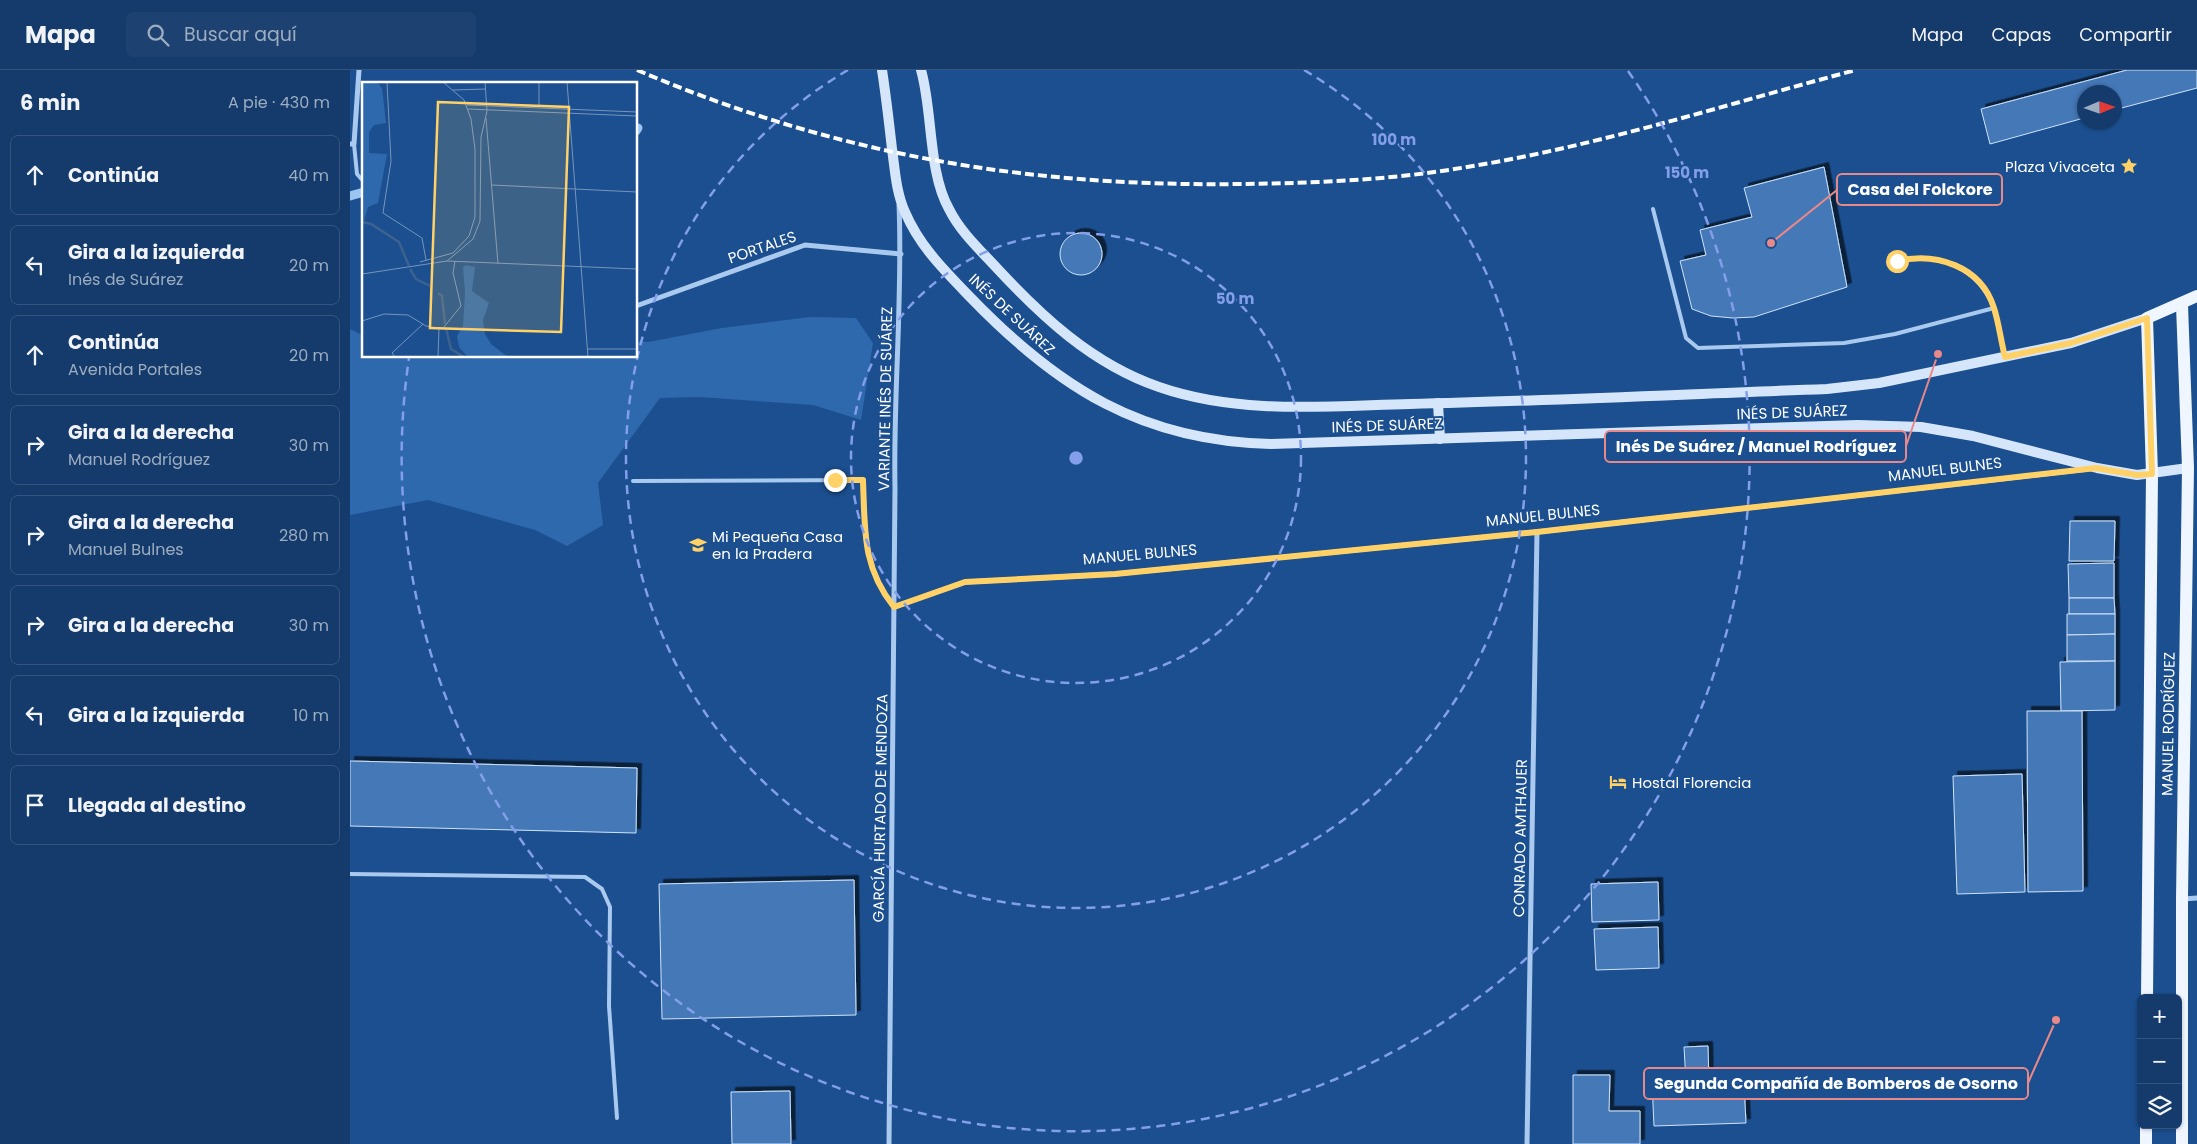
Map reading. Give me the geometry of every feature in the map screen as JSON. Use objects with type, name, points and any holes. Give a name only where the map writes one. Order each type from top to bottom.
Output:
[{"type":"main road","name":"INÉS DE SUÁREZ","points":[[882,70],[898,192],[916,235],[930,256],[998,326],[1045,366],[1113,409],[1169,430],[1201,438],[1237,443],[1440,439],[1858,425],[1921,427],[1972,436],[2096,468]]},
{"type":"main road","name":"INÉS DE SUÁREZ","points":[[921,70],[938,174],[948,209],[964,232],[1030,304],[1057,328],[1088,350],[1137,379],[1162,388],[1232,403],[1268,407],[1827,389],[1879,383],[2071,343],[2147,318]]},
{"type":"main road","points":[[2147,318],[2182,305],[2197,296]]},
{"type":"main road","name":"MANUEL RODRÍGUEZ","points":[[2182,305],[2193,468],[2182,899],[2182,1144]]},
{"type":"main road","name":"MANUEL RODRÍGUEZ","points":[[2147,318],[2152,474],[2148,994]]},
{"type":"main road","points":[[1438,403],[1440,439]]},
{"type":"main road","name":"MANUEL BULNES","points":[[2096,468],[2137,475],[2193,468]]},
{"type":"main road","points":[[2146,1129],[2146,1144]]},
{"type":"street","points":[[352,144],[359,70]]},
{"type":"street","name":"VARIANTE INÉS DE SUÁREZ","points":[[894,607],[894,429],[901,254],[898,192]]},
{"type":"street","name":"PORTALES","points":[[638,305],[805,245],[901,254]]},
{"type":"street","name":"MANUEL BULNES","points":[[894,607],[965,582],[1115,574],[1537,532],[2096,468]]},
{"type":"street","points":[[863,480],[866,547],[869,562],[882,593],[894,607]]},
{"type":"street","name":"CONRADO AMTHAUER","points":[[1527,1144],[1537,532]]},
{"type":"street","name":"GARCÍA HURTADO DE MENDOZA","points":[[889,1144],[894,607]]},
{"type":"street","points":[[2182,899],[2197,898]]},
{"type":"lane","points":[[352,144],[357,174],[362,180]]},
{"type":"lane","points":[[1653,209],[1686,338],[1698,348],[1844,343],[1895,334],[1994,308]]},
{"type":"lane","points":[[1897,261],[1914,257],[1948,262],[1964,270],[1978,281],[1994,308],[2005,357]]},
{"type":"lane","points":[[633,481],[863,480]]},
{"type":"lane","points":[[350,874],[585,877],[602,889],[610,907],[609,1006],[617,1118]]},
{"type":"shaded area","points":[[810,317],[856,318],[873,343],[861,420],[813,405],[699,397],[660,398],[598,483],[603,525],[567,546],[535,530],[428,500],[350,515],[350,329],[362,335],[362,358],[638,358],[638,341],[648,342],[722,328]]},
{"type":"building","points":[[2127,70],[2197,70],[2197,88],[2122,108],[2122,85],[2077,85],[2077,120],[1990,144],[1981,109]]},
{"type":"building","points":[[1824,167],[1847,287],[1754,317],[1711,316],[1692,309],[1680,261],[1706,255],[1700,230],[1752,217],[1744,188]]},
{"type":"building","points":[[1081,233],[1096,239],[1102,254],[1096,269],[1081,275],[1066,269],[1060,254],[1066,239]]},
{"type":"building","points":[[2070,521],[2115,521],[2114,561],[2069,561]]},
{"type":"building","points":[[2114,563],[2114,598],[2069,598],[2068,564]]},
{"type":"building","points":[[2069,598],[2114,598],[2115,614],[2069,614]]},
{"type":"building","points":[[2067,614],[2115,614],[2115,634],[2067,635]]},
{"type":"building","points":[[2115,634],[2115,661],[2067,661],[2067,635]]},
{"type":"building","points":[[2115,661],[2115,710],[2061,711],[2060,662]]},
{"type":"building","points":[[2027,711],[2082,711],[2083,891],[2028,892]]},
{"type":"building","points":[[350,761],[637,768],[636,833],[350,826]]},
{"type":"building","points":[[2022,774],[2025,892],[1957,894],[1953,776]]},
{"type":"building","points":[[854,880],[856,1015],[662,1019],[659,884]]},
{"type":"building","points":[[1658,882],[1659,920],[1592,922],[1591,884]]},
{"type":"building","points":[[1658,927],[1659,968],[1596,970],[1594,929]]},
{"type":"building","points":[[1708,1046],[1709,1085],[1744,1084],[1746,1123],[1654,1126],[1652,1083],[1686,1081],[1684,1047]]},
{"type":"building","points":[[1573,1075],[1610,1075],[1609,1111],[1640,1111],[1640,1144],[1573,1144]]},
{"type":"building","points":[[790,1091],[791,1144],[732,1144],[731,1092]]},
{"type":"waterway","points":[[350,196],[362,193]]},
{"type":"railway","points":[[637,70],[712,99],[786,124],[859,144],[934,160],[1008,172],[1084,179],[1162,183],[1242,184],[1327,182],[1383,178],[1467,167],[1516,158],[1614,136],[1856,70]]},
{"type":"place","name":"Plaza Vivaceta","points":[[2129,166]]},
{"type":"place","name":"Casa del Folckore","points":[[1771,243]]},
{"type":"place","name":"Inés De Suárez / Manuel Rodríguez","points":[[1938,354]]},
{"type":"place","name":"Mi Pequeña Casa en la Pradera","points":[[698,545]]},
{"type":"place","name":"Hostal Florencia","points":[[1618,782]]},
{"type":"place","name":"Segunda Compañía de Bomberos de Osorno","points":[[2056,1020]]},
{"type":"route","points":[[835,480],[863,480],[866,547],[869,562],[882,593],[894,607],[965,582],[1115,574],[1537,532],[2096,468],[2137,475],[2152,474],[2147,318],[2071,343],[2005,357],[1994,308],[1978,281],[1964,270],[1948,262],[1914,257],[1897,261]]}]
